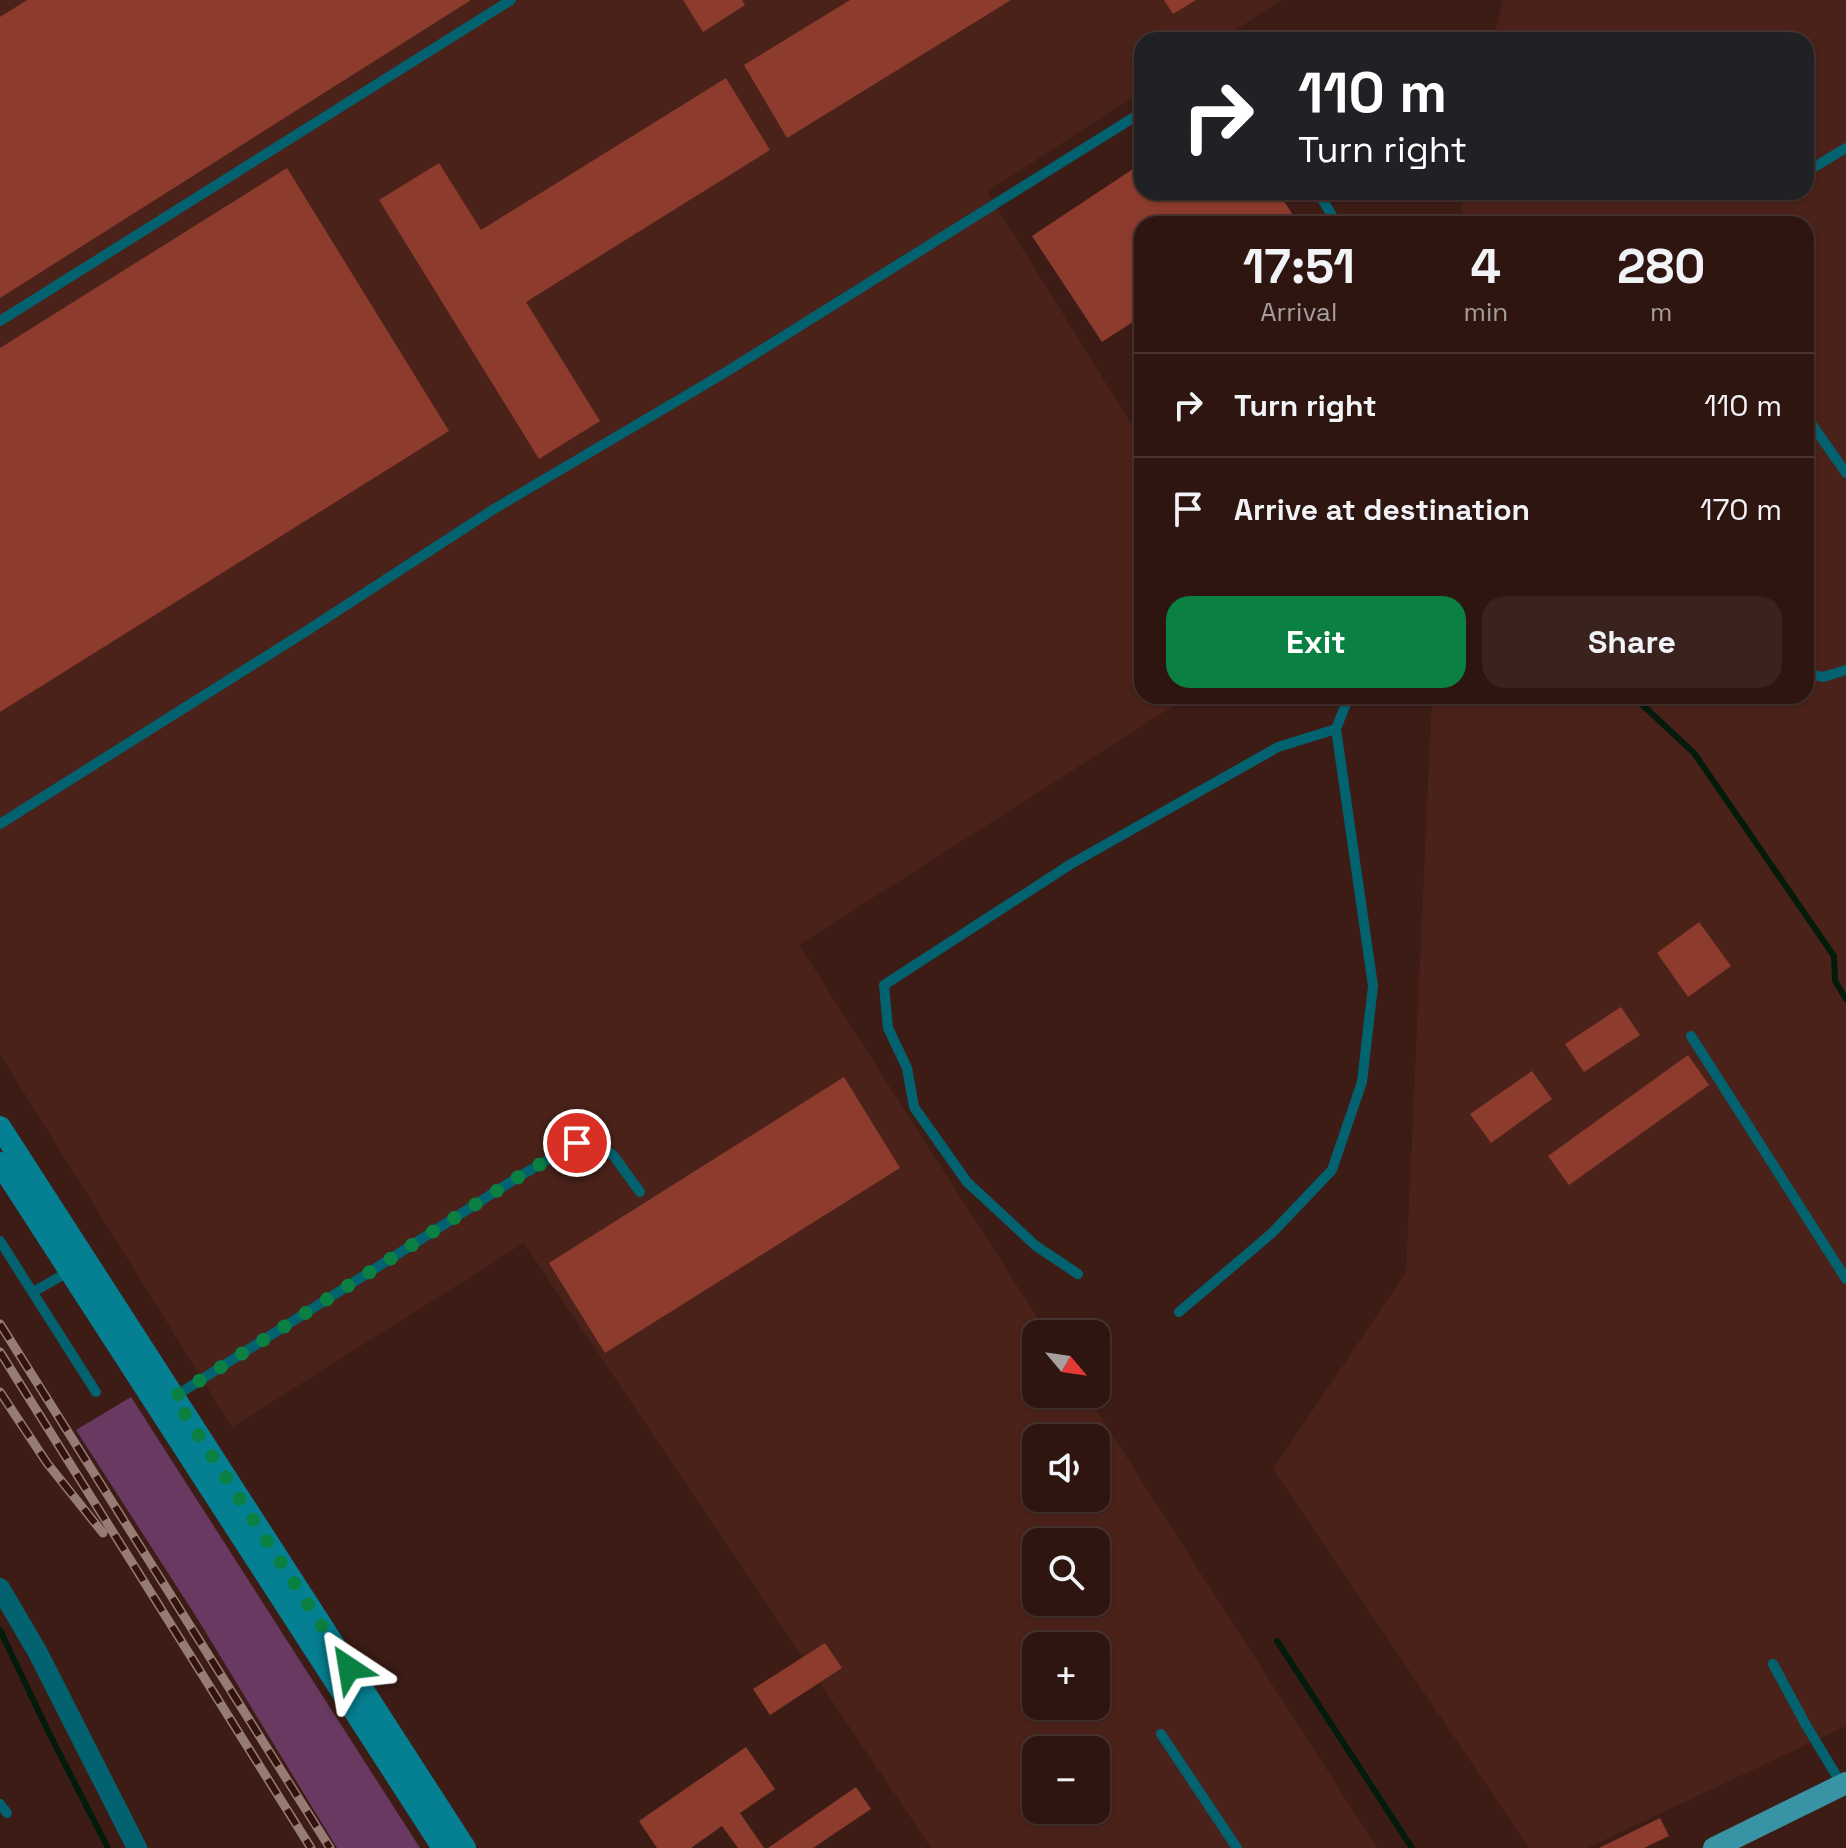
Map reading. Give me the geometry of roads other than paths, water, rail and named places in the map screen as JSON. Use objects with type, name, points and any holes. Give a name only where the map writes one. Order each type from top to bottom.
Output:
[{"type":"main road","points":[[0,1127],[465,1848]]},
{"type":"main road","points":[[0,1163],[443,1848]]},
{"type":"main road","points":[[1714,1848],[1844,1784]]},
{"type":"street","points":[[0,1588],[38,1653],[137,1848]]},
{"type":"lane","points":[[0,321],[511,0]]},
{"type":"lane","points":[[0,824],[494,509],[726,372],[1134,117]]},
{"type":"lane","points":[[1814,167],[1846,148]]},
{"type":"lane","points":[[1814,427],[1846,473]]},
{"type":"lane","points":[[1814,675],[1823,677],[1846,670]]},
{"type":"lane","points":[[1179,1312],[1272,1233],[1332,1170],[1362,1082],[1373,986],[1336,729],[1346,704]]},
{"type":"lane","points":[[1078,1274],[1036,1246],[967,1182],[914,1107],[907,1068],[888,1028],[884,985],[1071,864],[1278,747],[1336,729]]},
{"type":"lane","points":[[1691,1036],[1846,1279]]},
{"type":"lane","points":[[174,1397],[507,1184],[577,1143],[597,1145],[613,1155],[640,1192]]},
{"type":"lane","points":[[0,1241],[96,1392]]},
{"type":"lane","points":[[33,1292],[70,1271]]},
{"type":"lane","points":[[1773,1664],[1806,1725],[1844,1784]]},
{"type":"lane","points":[[1161,1734],[1237,1848]]},
{"type":"waterway","points":[[1642,704],[1694,753],[1834,956],[1835,981],[1846,999]]},
{"type":"waterway","points":[[0,1630],[108,1848]]},
{"type":"waterway","points":[[1277,1641],[1412,1848]]},
{"type":"railway","points":[[0,1324],[330,1848]]},
{"type":"railway","points":[[0,1352],[311,1848]]},
{"type":"railway","points":[[0,1392],[47,1463],[103,1533]]}]
